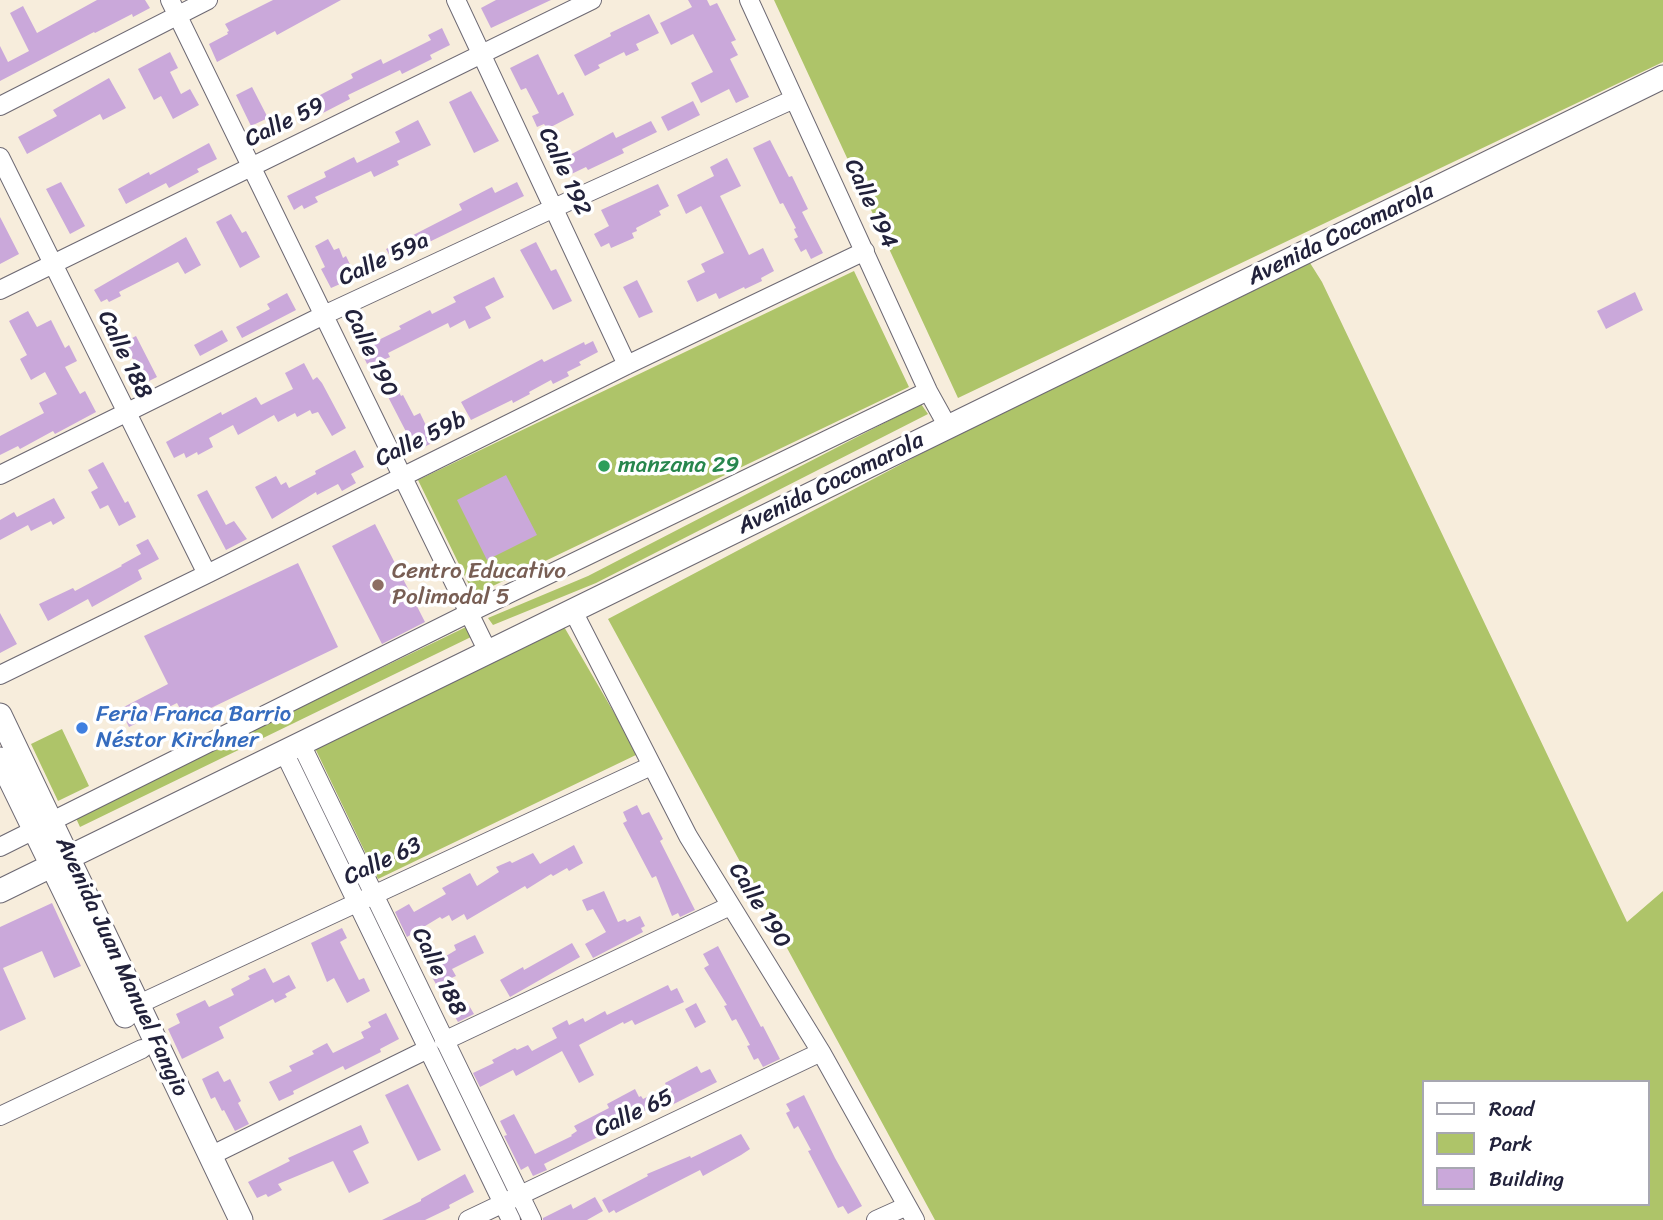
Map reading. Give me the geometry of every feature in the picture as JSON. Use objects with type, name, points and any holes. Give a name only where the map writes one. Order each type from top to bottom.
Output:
[{"type":"main road","name":"Avenida Cocomarola","points":[[0,891],[1663,78]]},
{"type":"main road","name":"Avenida Juan Manuel Fangio","points":[[0,715],[43,825],[137,1004],[242,1220]]},
{"type":"main road","name":"Avenida Juan Manuel Fangio","points":[[0,759],[43,825]]},
{"type":"main road","name":"Avenida Juan Manuel Fangio","points":[[61,861],[142,1049],[225,1220]]},
{"type":"street","points":[[0,106],[174,8],[208,0]]},
{"type":"street","name":"Calle 192","points":[[456,0],[626,365]]},
{"type":"street","name":"Calle 59","points":[[0,290],[592,0]]},
{"type":"street","name":"Calle 194","points":[[749,0],[928,391],[948,427]]},
{"type":"street","name":"Calle 190","points":[[174,8],[488,652]]},
{"type":"street","name":"Calle 59a","points":[[0,475],[324,315],[793,99]]},
{"type":"street","name":"Calle 188","points":[[0,157],[207,574]]},
{"type":"street","name":"Calle 59b","points":[[0,675],[626,365],[865,251]]},
{"type":"street","points":[[0,847],[469,613],[928,391]]},
{"type":"street","name":"Calle 190","points":[[573,611],[688,836],[821,1052],[911,1213]]},
{"type":"street","name":"Calle 188","points":[[292,748],[374,893],[511,1220]]},
{"type":"street","name":"Calle 188","points":[[292,748],[356,901],[533,1220]]},
{"type":"street","name":"Calle 63","points":[[137,1004],[651,766]]},
{"type":"street","points":[[210,1156],[436,1045],[730,906]]},
{"type":"street","points":[[0,1116],[142,1049]]},
{"type":"street","name":"Calle 65","points":[[468,1220],[821,1052]]},
{"type":"street","points":[[876,1220],[911,1213]]},
{"type":"green space","points":[[774,0],[1663,0],[1663,62],[958,398]]},
{"type":"green space","points":[[1305,255],[1322,282],[1627,922],[1663,891],[1663,1220],[935,1220],[608,619],[1235,288]]},
{"type":"green space","points":[[854,271],[909,387],[474,595],[418,480]]},
{"type":"green space","points":[[921,404],[928,414],[596,583],[493,625],[488,618],[588,576]]},
{"type":"green space","points":[[563,625],[638,754],[378,879],[314,746]]},
{"type":"green space","points":[[466,627],[471,637],[80,827],[75,816]]},
{"type":"green space","points":[[62,729],[89,786],[58,801],[31,744]]},
{"type":"building","points":[[97,0],[145,0],[150,8],[94,32],[0,81],[0,46],[8,62],[29,51],[10,13],[23,6],[37,33]]},
{"type":"building","points":[[273,0],[341,0],[277,35],[275,31],[217,62],[209,44],[228,34],[225,24]]},
{"type":"building","points":[[496,0],[551,0],[491,28],[481,8]]},
{"type":"building","points":[[688,0],[707,0],[710,6],[717,3],[736,40],[731,42],[738,55],[730,59],[749,97],[736,103],[729,89],[701,103],[691,83],[713,72],[693,34],[671,45],[660,23],[692,7]]},
{"type":"building","points":[[649,14],[659,33],[636,44],[639,50],[626,56],[624,52],[598,65],[600,68],[585,76],[574,55]]},
{"type":"building","points":[[442,28],[450,45],[430,55],[432,59],[402,74],[400,70],[348,95],[350,99],[321,114],[314,100],[320,95],[353,78],[351,74],[381,59],[383,64],[431,40],[428,35]]},
{"type":"building","points":[[170,52],[178,68],[170,72],[181,94],[190,89],[199,105],[173,119],[161,96],[154,100],[138,69]]},
{"type":"building","points":[[538,54],[558,95],[563,92],[574,115],[547,129],[544,124],[537,127],[532,116],[539,113],[526,88],[521,90],[510,68]]},
{"type":"building","points":[[109,78],[126,108],[103,120],[100,114],[27,154],[18,137],[57,116],[53,110]]},
{"type":"building","points":[[252,87],[268,118],[251,126],[236,95]]},
{"type":"building","points":[[471,91],[499,141],[474,153],[449,102]]},
{"type":"building","points":[[693,101],[700,115],[668,131],[661,117]]},
{"type":"building","points":[[418,120],[431,145],[397,161],[399,165],[374,177],[371,171],[315,197],[318,202],[304,209],[302,205],[294,210],[287,196],[326,177],[324,172],[354,157],[357,163],[400,142],[395,132]]},
{"type":"building","points":[[651,121],[657,132],[622,149],[624,153],[561,179],[553,164],[613,132],[616,138]]},
{"type":"building","points":[[770,140],[808,209],[802,212],[823,253],[811,259],[806,249],[801,252],[794,239],[798,237],[794,229],[796,228],[783,203],[780,204],[753,148]]},
{"type":"building","points":[[209,143],[217,159],[169,188],[166,183],[126,204],[118,189]]},
{"type":"building","points":[[727,158],[741,186],[720,196],[749,255],[763,248],[774,271],[761,278],[762,281],[745,289],[744,287],[719,299],[716,293],[697,302],[687,281],[705,272],[701,264],[724,253],[701,206],[686,214],[677,195],[714,176],[710,167]]},
{"type":"building","points":[[61,182],[85,226],[70,234],[46,189]]},
{"type":"building","points":[[517,182],[524,196],[392,260],[386,249],[462,210],[459,204],[492,187],[495,193]]},
{"type":"building","points":[[658,184],[669,206],[659,211],[661,215],[636,228],[637,231],[632,233],[634,238],[611,248],[609,243],[601,247],[594,234],[609,226],[601,210]]},
{"type":"building","points":[[231,214],[242,233],[246,231],[260,257],[240,268],[216,222]]},
{"type":"building","points":[[0,217],[19,254],[0,264]]},
{"type":"building","points":[[186,237],[201,265],[185,274],[178,262],[119,292],[121,296],[109,302],[107,299],[101,302],[94,290]]},
{"type":"building","points":[[328,239],[334,250],[339,248],[343,258],[346,256],[356,277],[331,288],[321,269],[325,267],[315,246]]},
{"type":"building","points":[[536,242],[551,271],[556,269],[572,301],[553,310],[520,250]]},
{"type":"building","points":[[494,277],[504,297],[485,307],[491,318],[469,329],[465,320],[450,328],[448,323],[388,353],[390,357],[383,360],[401,396],[403,395],[414,416],[420,413],[434,442],[416,451],[370,362],[367,364],[360,349],[401,329],[399,326],[430,310],[432,314],[456,302],[453,297]]},
{"type":"building","points":[[637,280],[653,312],[639,318],[623,287]]},
{"type":"building","points":[[1635,292],[1643,310],[1606,329],[1597,311]]},
{"type":"building","points":[[287,293],[296,310],[242,338],[236,327],[270,309],[267,304]]},
{"type":"building","points":[[28,311],[37,327],[51,320],[65,348],[69,345],[77,361],[65,367],[80,394],[85,391],[96,412],[55,434],[53,431],[20,449],[18,446],[0,455],[0,436],[44,413],[39,403],[57,394],[45,372],[31,380],[20,359],[27,355],[9,321]]},
{"type":"building","points":[[222,330],[228,341],[200,356],[194,345]]},
{"type":"building","points":[[136,336],[157,377],[145,383],[124,342]]},
{"type":"building","points":[[593,341],[598,352],[579,362],[581,365],[567,372],[569,376],[553,384],[551,380],[513,403],[512,400],[471,420],[461,402],[542,359],[544,362],[584,342],[585,345]]},
{"type":"building","points":[[304,363],[313,380],[317,377],[322,383],[346,428],[332,436],[318,412],[312,414],[310,410],[297,417],[295,413],[278,422],[274,415],[238,435],[233,425],[209,438],[213,447],[198,455],[197,452],[186,458],[184,453],[174,458],[166,442],[221,412],[222,415],[256,397],[261,405],[293,389],[285,373]]},
{"type":"building","points":[[355,450],[364,467],[351,474],[356,483],[342,491],[338,484],[317,495],[316,492],[272,519],[255,487],[276,476],[281,485],[286,482],[289,488]]},
{"type":"building","points":[[103,462],[125,503],[128,501],[136,517],[119,526],[108,505],[100,509],[91,492],[98,488],[88,470]]},
{"type":"building","points":[[506,475],[537,535],[487,560],[457,500]]},
{"type":"building","points":[[207,490],[226,525],[234,521],[247,539],[226,550],[197,495]]},
{"type":"building","points":[[54,498],[65,518],[53,525],[51,521],[31,531],[28,525],[0,540],[0,520],[14,512],[17,517]]},
{"type":"building","points":[[375,524],[425,622],[382,644],[332,546]]},
{"type":"building","points":[[148,539],[159,559],[138,570],[142,579],[92,607],[88,599],[48,621],[39,604],[73,588],[75,591],[122,566],[141,554],[136,545]]},
{"type":"building","points":[[298,563],[338,647],[186,720],[177,703],[129,727],[120,709],[168,684],[144,636]]},
{"type":"building","points":[[0,613],[17,644],[0,653]]},
{"type":"building","points":[[637,805],[642,815],[649,812],[663,839],[660,841],[695,910],[680,917],[678,913],[672,916],[656,876],[652,878],[623,823],[627,821],[623,812]]},
{"type":"building","points":[[574,845],[583,863],[569,871],[567,868],[553,876],[551,874],[527,889],[525,886],[467,920],[464,914],[452,921],[449,915],[442,919],[440,917],[407,937],[395,912],[409,904],[414,912],[446,894],[442,888],[470,873],[477,886],[499,872],[496,867],[510,861],[512,863],[533,853],[540,864]]},
{"type":"building","points":[[604,891],[618,922],[625,919],[627,922],[640,916],[645,926],[641,928],[643,932],[593,958],[585,944],[606,932],[593,909],[587,911],[582,900]]},
{"type":"building","points":[[52,903],[81,966],[54,978],[42,951],[3,968],[26,1019],[0,1031],[0,927]]},
{"type":"building","points":[[342,928],[347,938],[340,942],[359,980],[364,978],[370,991],[347,1003],[334,978],[327,982],[311,943]]},
{"type":"building","points":[[475,935],[484,953],[452,969],[456,976],[449,979],[463,1004],[467,1002],[474,1014],[458,1022],[429,972],[433,969],[431,965],[456,950],[454,945]]},
{"type":"building","points":[[572,943],[580,957],[510,997],[500,980]]},
{"type":"building","points":[[718,946],[780,1059],[763,1067],[758,1058],[754,1060],[747,1046],[750,1045],[736,1019],[732,1021],[724,1006],[727,1005],[704,968],[709,965],[703,954]]},
{"type":"building","points":[[265,968],[273,983],[289,975],[296,988],[285,994],[287,997],[275,1003],[273,999],[219,1027],[224,1038],[182,1059],[168,1029],[180,1023],[176,1014],[205,1000],[209,1007],[234,995],[231,989],[250,979],[248,976]]},
{"type":"building","points":[[668,985],[671,991],[677,988],[684,1002],[635,1025],[632,1020],[624,1024],[623,1022],[579,1045],[594,1075],[579,1083],[562,1051],[516,1076],[513,1070],[480,1087],[473,1073],[494,1063],[492,1060],[515,1048],[517,1050],[528,1045],[532,1051],[557,1038],[552,1028],[567,1020],[569,1025],[583,1018],[585,1022],[605,1011],[607,1015]]},
{"type":"building","points":[[696,1003],[706,1022],[695,1028],[685,1009]]},
{"type":"building","points":[[386,1013],[399,1039],[380,1049],[381,1052],[345,1070],[343,1066],[279,1101],[269,1082],[292,1071],[289,1066],[314,1054],[312,1051],[327,1043],[333,1053],[364,1038],[361,1032],[371,1027],[368,1022]]},
{"type":"building","points":[[697,1066],[701,1073],[710,1069],[717,1082],[664,1109],[661,1103],[644,1111],[544,1164],[547,1170],[533,1176],[528,1166],[521,1170],[504,1136],[507,1135],[500,1121],[514,1114],[535,1154],[572,1136],[577,1131],[574,1126],[609,1108],[607,1104],[635,1089],[643,1099],[667,1087],[665,1083]]},
{"type":"building","points":[[218,1071],[224,1082],[230,1079],[249,1124],[235,1131],[215,1097],[211,1099],[202,1079]]},
{"type":"building","points":[[408,1084],[441,1150],[418,1161],[385,1095]]},
{"type":"building","points":[[804,1095],[862,1206],[848,1214],[843,1206],[838,1208],[798,1126],[794,1129],[786,1113],[790,1111],[786,1104]]},
{"type":"building","points":[[361,1125],[369,1143],[353,1151],[369,1183],[349,1193],[333,1161],[278,1184],[282,1190],[268,1197],[266,1194],[257,1198],[248,1182],[290,1161],[288,1158]]},
{"type":"building","points":[[741,1134],[750,1149],[703,1176],[700,1170],[616,1213],[614,1210],[609,1213],[602,1200],[648,1176],[647,1174],[690,1156],[691,1158]]},
{"type":"building","points":[[465,1174],[474,1192],[449,1205],[450,1208],[425,1220],[382,1220],[421,1201]]},
{"type":"building","points":[[595,1197],[603,1211],[587,1220],[543,1220],[571,1204],[573,1209]]},
{"type":"place","name":"manzana 29","points":[[604,466]]},
{"type":"place","name":"Centro Educativo Polimodal 5","points":[[378,585]]},
{"type":"place","name":"Feria Franca Barrio Néstor Kirchner","points":[[82,728]]}]
